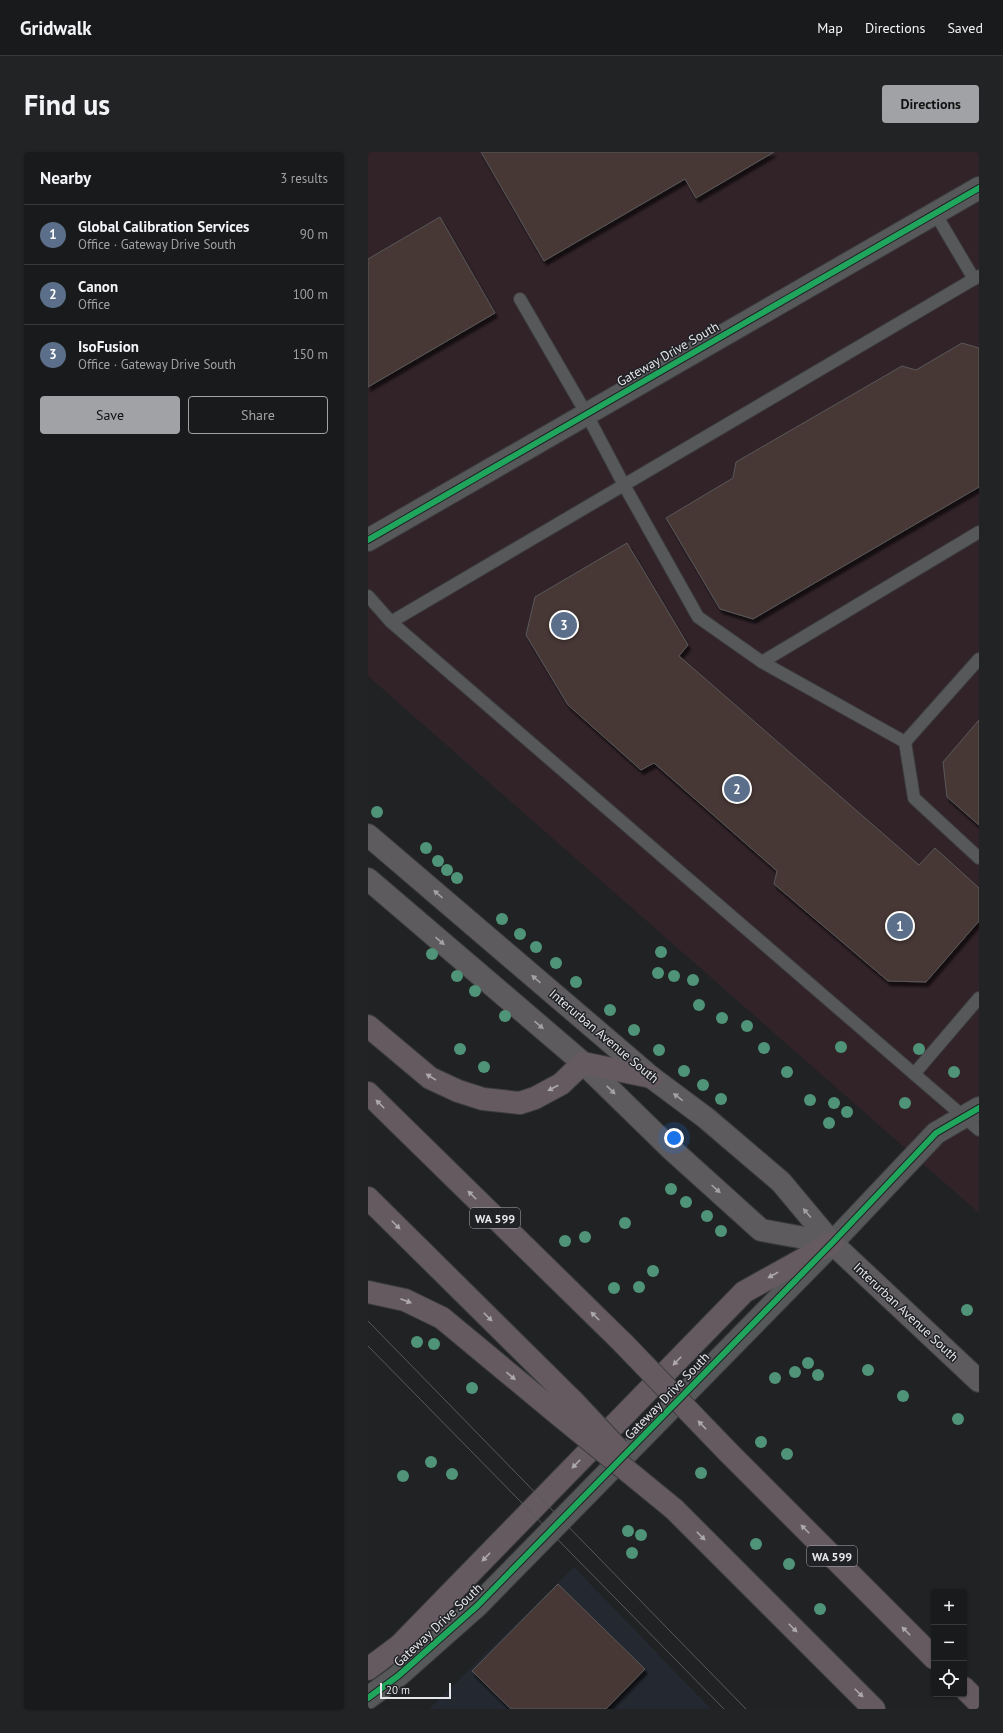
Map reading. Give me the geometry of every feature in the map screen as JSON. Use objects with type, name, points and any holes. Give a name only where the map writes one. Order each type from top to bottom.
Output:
[{"type":"highway","points":[[368,1026],[430,1078],[458,1091],[483,1099],[520,1103],[535,1098],[561,1084],[583,1063],[651,1077]]},
{"type":"highway","name":"WA 599","points":[[368,1093],[623,1343],[729,1453],[931,1655]]},
{"type":"highway","points":[[368,1198],[566,1408],[674,1509],[874,1709]]},
{"type":"highway","points":[[368,1669],[400,1645],[744,1292],[832,1243]]},
{"type":"highway","points":[[368,1292],[405,1300],[442,1318],[566,1408]]},
{"type":"highway","points":[[967,1691],[979,1703]]},
{"type":"main road","name":"Interurban Avenue South","points":[[368,835],[651,1077],[706,1118],[781,1182],[832,1243],[979,1381]]},
{"type":"main road","points":[[368,879],[583,1063],[669,1147],[761,1230],[832,1243]]},
{"type":"street","name":"Gateway Drive South","points":[[368,540],[586,413],[979,188]]},
{"type":"street","name":"Gateway Drive South","points":[[368,1698],[398,1676],[477,1606],[832,1243],[936,1133],[974,1118]]},
{"type":"lane","points":[[391,622],[976,278],[935,213]]},
{"type":"lane","points":[[520,299],[586,413],[624,485],[698,617],[762,662],[905,742]]},
{"type":"lane","points":[[762,662],[979,532]]},
{"type":"lane","points":[[368,596],[391,622],[914,1074],[974,1118]]},
{"type":"lane","points":[[905,742],[979,659]]},
{"type":"lane","points":[[905,742],[914,798],[979,858]]},
{"type":"lane","points":[[914,1074],[979,998]]},
{"type":"shaded area","points":[[368,152],[979,152],[979,1213],[368,676]]},
{"type":"shaded area","points":[[574,1567],[711,1709],[429,1709]]},
{"type":"building","points":[[481,152],[774,152],[696,198],[685,179],[544,261]]},
{"type":"building","points":[[440,217],[495,313],[368,387],[368,259]]},
{"type":"building","points":[[962,343],[979,348],[979,487],[753,619],[720,609],[666,518],[733,478],[736,462],[902,366],[916,370]]},
{"type":"building","points":[[627,543],[688,645],[679,656],[919,865],[935,848],[979,888],[979,921],[926,982],[888,981],[774,884],[777,871],[654,763],[641,770],[568,705],[526,635],[535,597]]},
{"type":"building","points":[[979,720],[979,825],[947,797],[943,762]]},
{"type":"building","points":[[558,1584],[645,1669],[606,1709],[511,1709],[472,1671]]},
{"type":"tram line","points":[[368,1321],[746,1709]]},
{"type":"tram line","points":[[368,1346],[724,1709]]},
{"type":"cycle path","points":[[368,540],[979,188]]},
{"type":"cycle path","points":[[368,1698],[398,1676],[477,1606],[832,1243],[936,1133],[979,1108]]},
{"type":"place","name":"IsoFusion","points":[[564,625]]},
{"type":"place","name":"Canon","points":[[737,789]]},
{"type":"place","name":"Global Calibration Services","points":[[900,926]]}]
